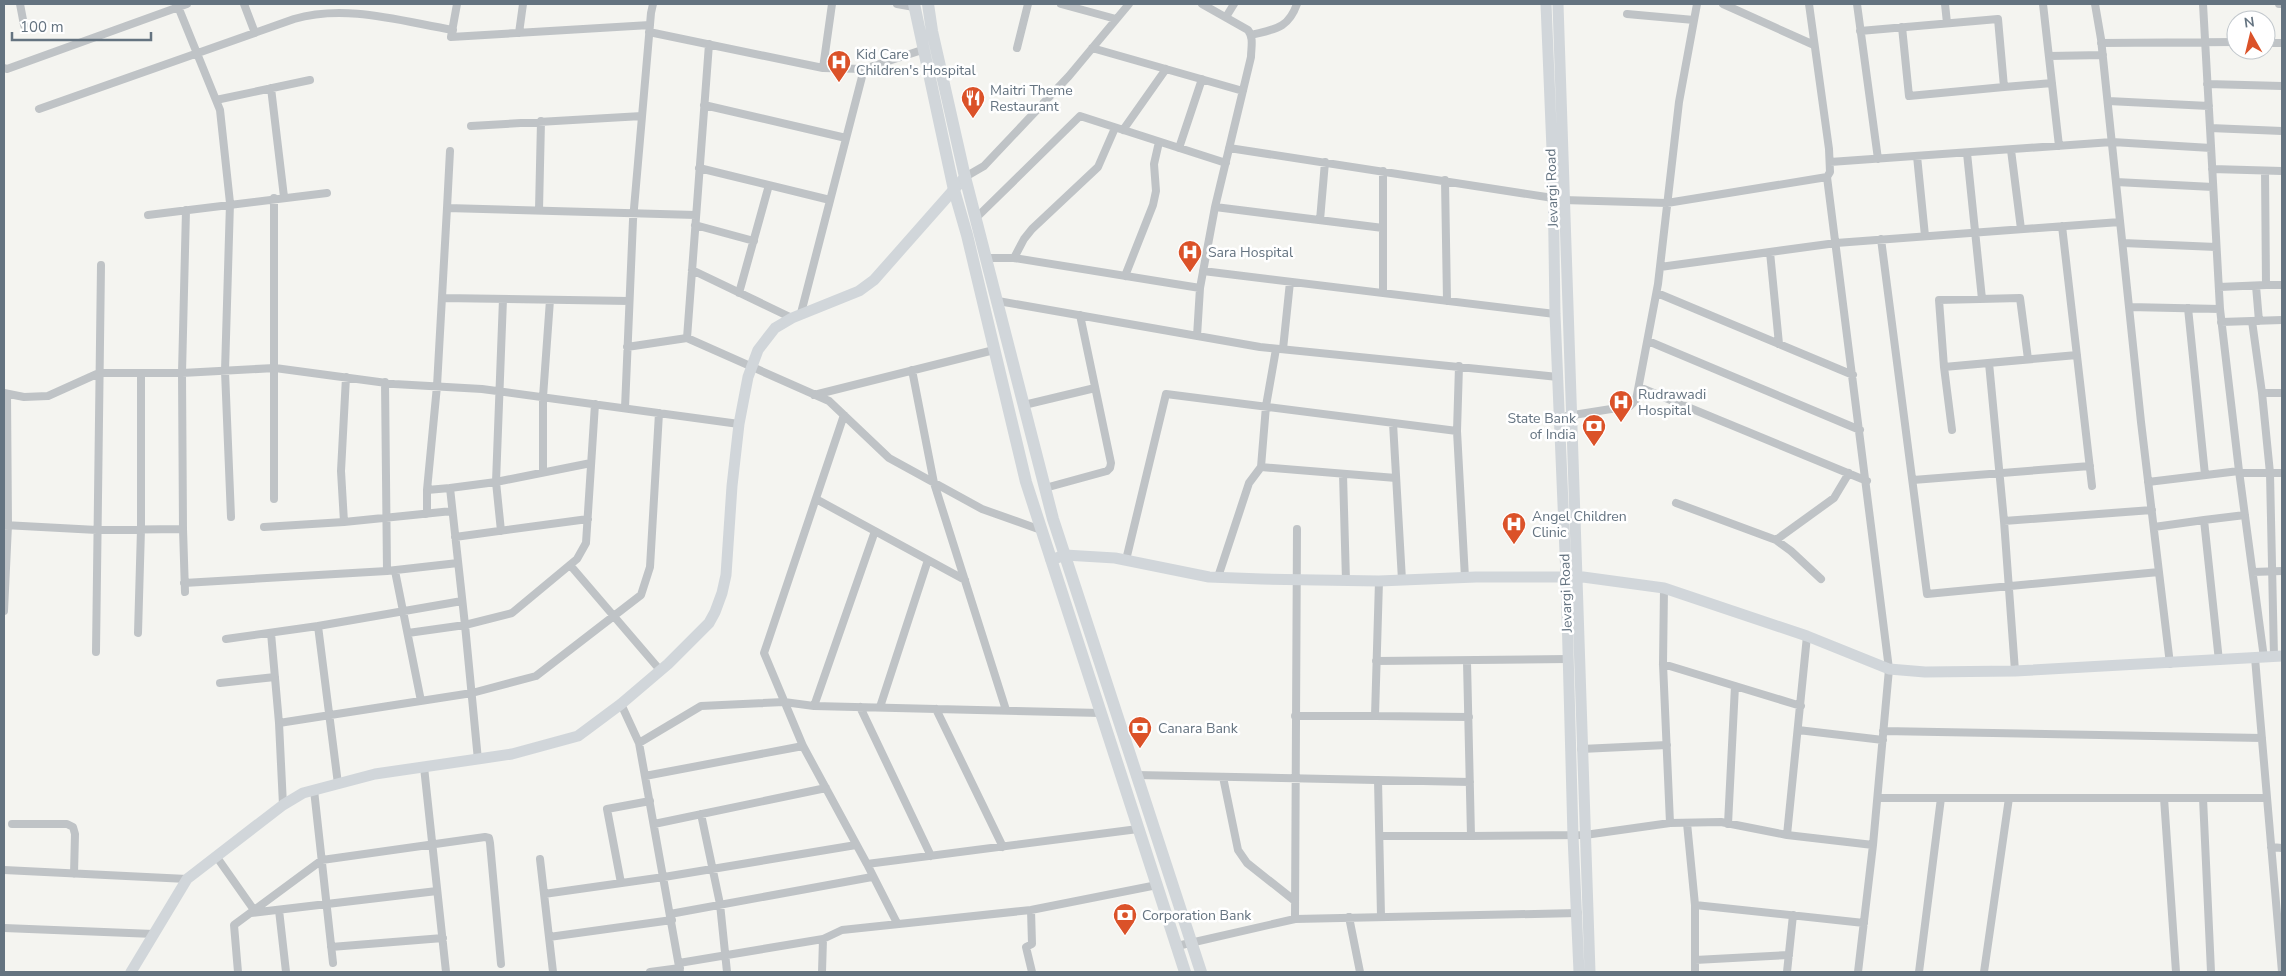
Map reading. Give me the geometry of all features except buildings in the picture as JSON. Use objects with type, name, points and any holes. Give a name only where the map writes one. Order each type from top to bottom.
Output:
[{"type":"main road","points":[[928,4],[932,31],[965,177],[977,217],[1045,488],[1065,555],[1201,972]]},
{"type":"main road","points":[[914,5],[922,50],[954,190],[967,235],[1026,482],[1185,972]]},
{"type":"street","points":[[20,4],[24,25]]},
{"type":"street","points":[[4,68],[7,69],[178,5],[187,4]]},
{"type":"street","points":[[244,4],[255,33]]},
{"type":"street","points":[[457,4],[451,38],[519,33],[649,28],[709,44],[824,68],[864,69],[922,50]]},
{"type":"street","points":[[519,33],[523,4]]},
{"type":"street","points":[[625,408],[634,212],[649,28],[654,4]]},
{"type":"street","points":[[824,68],[832,4]]},
{"type":"street","points":[[897,4],[914,5]]},
{"type":"street","points":[[1018,48],[1028,4]]},
{"type":"street","points":[[1062,4],[1116,19]]},
{"type":"street","points":[[131,972],[189,877],[283,805],[314,790],[375,774],[478,760],[545,747],[578,736],[621,704],[709,623],[722,593],[726,575],[732,486],[740,424],[752,367],[758,350],[775,328],[796,316],[859,291],[874,280],[965,177],[984,166],[1070,76],[1129,4]]},
{"type":"street","points":[[1197,336],[1200,288],[1215,207],[1251,57],[1251,35],[1248,30],[1202,4]]},
{"type":"street","points":[[1226,17],[1234,4]]},
{"type":"street","points":[[1251,35],[1285,24],[1290,19],[1297,4]]},
{"type":"street","name":"Jevargi Road","points":[[1546,4],[1558,199],[1555,314],[1558,377],[1566,416],[1572,576],[1568,659],[1579,972]]},
{"type":"street","points":[[1558,4],[1558,199],[1566,416],[1630,406],[1636,400],[1657,293],[1679,102],[1697,4]]},
{"type":"street","points":[[1723,4],[1814,45]]},
{"type":"street","points":[[1809,4],[1830,162],[1830,172],[1827,177],[1867,480],[1889,669],[1878,798],[1858,972]]},
{"type":"street","points":[[1857,4],[1878,159]]},
{"type":"street","points":[[1945,4],[1947,23]]},
{"type":"street","points":[[2043,4],[2059,146]]},
{"type":"street","points":[[2095,4],[2103,55],[2148,482],[2170,664]]},
{"type":"street","points":[[2203,4],[2221,322],[2253,572],[2269,657]]},
{"type":"street","points":[[178,5],[220,110],[230,204],[225,371],[231,517]]},
{"type":"street","points":[[39,109],[306,15],[337,11],[452,30]]},
{"type":"street","points":[[1627,14],[1694,20]]},
{"type":"street","points":[[1860,31],[1998,19],[2004,87]]},
{"type":"street","points":[[1902,27],[1909,96],[2052,83]]},
{"type":"street","points":[[2101,43],[2226,42]]},
{"type":"street","points":[[687,338],[709,44]]},
{"type":"street","points":[[1092,48],[1243,91]]},
{"type":"street","points":[[2049,56],[2103,55]]},
{"type":"street","points":[[796,316],[830,200],[864,69]]},
{"type":"street","points":[[1014,258],[1027,234],[1098,167],[1119,129],[1166,69]]},
{"type":"street","points":[[1179,148],[1202,79]]},
{"type":"street","points":[[216,100],[310,80]]},
{"type":"street","points":[[2208,84],[2282,86]]},
{"type":"street","points":[[271,88],[284,197]]},
{"type":"street","points":[[2108,100],[2209,106]]},
{"type":"street","points":[[704,105],[846,138]]},
{"type":"street","points":[[471,126],[642,116]]},
{"type":"street","points":[[977,217],[1080,116],[1226,163]]},
{"type":"street","points":[[539,210],[541,121]]},
{"type":"street","points":[[2210,128],[2282,131]]},
{"type":"street","points":[[1125,276],[1155,198],[1154,164],[1159,142]]},
{"type":"street","points":[[1830,162],[2112,142],[2211,148]]},
{"type":"street","points":[[1229,148],[1558,199],[1668,203],[1827,177]]},
{"type":"street","points":[[2011,150],[2021,229]]},
{"type":"street","points":[[427,514],[427,490],[437,386],[450,151]]},
{"type":"street","points":[[1967,153],[1982,299]]},
{"type":"street","points":[[1916,156],[1925,236]]},
{"type":"street","points":[[1320,220],[1324,162]]},
{"type":"street","points":[[700,168],[830,200]]},
{"type":"street","points":[[2212,169],[2282,172]]},
{"type":"street","points":[[1382,171],[1383,293]]},
{"type":"street","points":[[2265,171],[2266,286]]},
{"type":"street","points":[[1445,180],[1446,301]]},
{"type":"street","points":[[2116,182],[2213,187]]},
{"type":"street","points":[[739,293],[769,185]]},
{"type":"street","points":[[148,215],[274,198],[327,193]]},
{"type":"street","points":[[274,198],[274,499]]},
{"type":"street","points":[[1215,207],[1383,228]]},
{"type":"street","points":[[447,208],[696,215]]},
{"type":"street","points":[[185,592],[182,373],[186,210]]},
{"type":"street","points":[[1660,267],[1836,242],[2120,222]]},
{"type":"street","points":[[695,226],[754,241]]},
{"type":"street","points":[[2062,226],[2092,486]]},
{"type":"street","points":[[1881,239],[1927,594],[2159,572]]},
{"type":"street","points":[[2123,243],[2216,247]]},
{"type":"street","points":[[1770,252],[1779,344]]},
{"type":"street","points":[[987,258],[1014,258],[1200,288]]},
{"type":"street","points":[[96,652],[101,265]]},
{"type":"street","points":[[692,270],[739,293],[796,316]]},
{"type":"street","points":[[1203,271],[1555,314]]},
{"type":"street","points":[[1218,577],[1249,483],[1261,467],[1266,406],[1279,349],[1290,282]]},
{"type":"street","points":[[2219,287],[2282,285]]},
{"type":"street","points":[[2256,286],[2256,321],[2270,473],[2272,571],[2269,657],[2262,738],[2282,972]]},
{"type":"street","points":[[1657,293],[1853,375]]},
{"type":"street","points":[[442,298],[629,301]]},
{"type":"street","points":[[1952,430],[1944,367],[1939,300],[2020,298],[2028,359]]},
{"type":"street","points":[[501,531],[496,482],[504,299]]},
{"type":"street","points":[[543,472],[544,397],[550,300]]},
{"type":"street","points":[[998,301],[1279,349],[1558,377]]},
{"type":"street","points":[[2129,307],[2220,309]]},
{"type":"street","points":[[2188,308],[2205,475]]},
{"type":"street","points":[[1045,488],[1107,471],[1110,468],[1111,463],[1080,315]]},
{"type":"street","points":[[2221,322],[2282,320]]},
{"type":"street","points":[[627,348],[687,338],[829,401],[889,458],[982,509],[1042,530]]},
{"type":"street","points":[[1648,341],[1860,430]]},
{"type":"street","points":[[814,395],[994,350]]},
{"type":"street","points":[[1944,367],[2077,355]]},
{"type":"street","points":[[1989,363],[2001,474],[2015,671]]},
{"type":"street","points":[[1459,366],[1457,431],[1465,578]]},
{"type":"street","points":[[4,611],[6,394],[24,397],[48,396],[99,373],[182,373],[275,368],[385,382],[499,391],[740,424]]},
{"type":"street","points":[[912,370],[934,483],[1006,710]]},
{"type":"street","points":[[138,633],[141,529],[141,374]]},
{"type":"street","points":[[344,522],[341,471],[346,377]]},
{"type":"street","points":[[385,382],[386,518],[391,571],[403,611],[421,701]]},
{"type":"street","points":[[1639,387],[1867,480]]},
{"type":"street","points":[[1024,405],[1096,388]]},
{"type":"street","points":[[2262,393],[2282,393]]},
{"type":"street","points":[[1126,560],[1166,394],[1457,431]]},
{"type":"street","points":[[408,633],[465,625],[512,613],[577,559],[586,543],[594,404]]},
{"type":"street","points":[[278,723],[472,693],[536,676],[641,595],[650,567],[659,413]]},
{"type":"street","points":[[844,415],[764,653],[803,746],[897,923]]},
{"type":"street","points":[[1393,422],[1402,580]]},
{"type":"street","points":[[427,490],[496,482],[591,463]]},
{"type":"street","points":[[1913,480],[2090,466]]},
{"type":"street","points":[[1261,467],[1396,478]]},
{"type":"street","points":[[2148,482],[2239,472],[2282,474]]},
{"type":"street","points":[[1776,540],[1834,498],[1849,473]]},
{"type":"street","points":[[1343,474],[1346,581]]},
{"type":"street","points":[[450,488],[478,760]]},
{"type":"street","points":[[816,499],[965,580]]},
{"type":"street","points":[[1676,503],[1776,540],[1791,551],[1821,580]]},
{"type":"street","points":[[2004,521],[2152,510]]},
{"type":"street","points":[[264,527],[452,512]]},
{"type":"street","points":[[2154,528],[2245,515]]},
{"type":"street","points":[[455,537],[588,519]]},
{"type":"street","points":[[2204,520],[2219,661]]},
{"type":"street","points":[[6,525],[97,530],[183,529]]},
{"type":"street","points":[[1295,919],[1297,529]]},
{"type":"street","points":[[814,706],[875,531]]},
{"type":"street","points":[[1051,560],[1065,555],[1126,560],[1218,577],[1298,580],[1379,582],[1572,576],[1664,588],[1807,636],[1889,669],[1925,672],[2015,671],[2170,664],[2269,657]]},
{"type":"street","points":[[880,708],[928,560]]},
{"type":"street","points":[[184,583],[391,571],[458,563]]},
{"type":"street","points":[[570,565],[660,670]]},
{"type":"street","points":[[2253,572],[2282,571]]},
{"type":"street","points":[[1572,576],[1590,972]]},
{"type":"street","points":[[1375,716],[1379,582]]},
{"type":"street","points":[[1664,588],[1663,664],[1670,823]]},
{"type":"street","points":[[226,639],[318,626],[462,601]]},
{"type":"street","points":[[318,626],[338,784]]},
{"type":"street","points":[[271,633],[283,805]]},
{"type":"street","points":[[1787,835],[1807,636]]},
{"type":"street","points":[[1376,661],[1467,662],[1568,659]]},
{"type":"street","points":[[1467,662],[1471,836]]},
{"type":"street","points":[[1663,664],[1801,706]]},
{"type":"street","points":[[220,683],[275,678]]},
{"type":"street","points":[[1728,824],[1735,686]]},
{"type":"street","points":[[639,743],[701,706],[784,702],[814,706],[1101,713]]},
{"type":"street","points":[[621,704],[639,743],[680,968]]},
{"type":"street","points":[[860,707],[931,856]]},
{"type":"street","points":[[936,709],[1003,847]]},
{"type":"street","points":[[1295,716],[1469,717]]},
{"type":"street","points":[[1798,730],[1882,740]]},
{"type":"street","points":[[1883,731],[2262,738]]},
{"type":"street","points":[[1581,749],[1667,745]]},
{"type":"street","points":[[645,776],[803,746]]},
{"type":"street","points":[[424,767],[446,972]]},
{"type":"street","points":[[1136,775],[1470,782]]},
{"type":"street","points":[[1223,777],[1238,850],[1247,862],[1295,901]]},
{"type":"street","points":[[1378,780],[1381,916]]},
{"type":"street","points":[[654,824],[826,788]]},
{"type":"street","points":[[314,790],[333,963]]},
{"type":"street","points":[[1878,798],[2267,798]]},
{"type":"street","points":[[1919,972],[1941,798]]},
{"type":"street","points":[[1984,972],[2009,798]]},
{"type":"street","points":[[2164,798],[2176,972]]},
{"type":"street","points":[[2203,798],[2211,972]]},
{"type":"street","points":[[620,883],[607,809],[650,802]]},
{"type":"street","points":[[701,814],[720,904],[727,972]]},
{"type":"street","points":[[1380,836],[1573,836],[1670,823],[1687,823],[1728,824],[1787,835],[1873,845]]},
{"type":"street","points":[[1687,823],[1695,905],[1695,972]]},
{"type":"street","points":[[12,824],[67,824],[73,827],[75,834],[74,874]]},
{"type":"street","points":[[867,864],[1138,829]]},
{"type":"street","points":[[238,972],[232,929],[237,922],[322,860],[485,837],[489,838],[501,964]]},
{"type":"street","points":[[544,894],[664,877],[856,845]]},
{"type":"street","points":[[2271,847],[2282,848]]},
{"type":"street","points":[[213,858],[252,912]]},
{"type":"street","points":[[540,859],[553,972]]},
{"type":"street","points":[[4,870],[189,877]]},
{"type":"street","points":[[550,937],[671,917],[720,904],[872,876]]},
{"type":"street","points":[[650,972],[680,968],[726,955],[823,939],[842,930],[1031,910],[1157,885]]},
{"type":"street","points":[[252,912],[437,891]]},
{"type":"street","points":[[1695,905],[1864,923]]},
{"type":"street","points":[[279,910],[286,972]]},
{"type":"street","points":[[1031,910],[1032,944],[1026,948],[1032,972]]},
{"type":"street","points":[[1177,946],[1190,941],[1295,919],[1578,913]]},
{"type":"street","points":[[1787,972],[1793,916]]},
{"type":"street","points":[[1349,917],[1360,972]]},
{"type":"street","points":[[4,928],[154,934]]},
{"type":"street","points":[[331,947],[442,938]]},
{"type":"street","points":[[822,972],[823,939]]},
{"type":"street","points":[[1695,960],[1789,955]]},
{"type":"place","name":"Kid Care Children's Hospital","points":[[839,83]]},
{"type":"place","name":"Maitri Theme Restaurant","points":[[973,119]]},
{"type":"place","name":"Sara Hospital","points":[[1190,273]]},
{"type":"place","name":"Rudrawadi Hospital","points":[[1621,423]]},
{"type":"place","name":"State Bank of India","points":[[1594,447]]},
{"type":"place","name":"Angel Children Clinic","points":[[1514,545]]},
{"type":"place","name":"Canara Bank","points":[[1140,749]]},
{"type":"place","name":"Corporation Bank","points":[[1125,936]]}]
